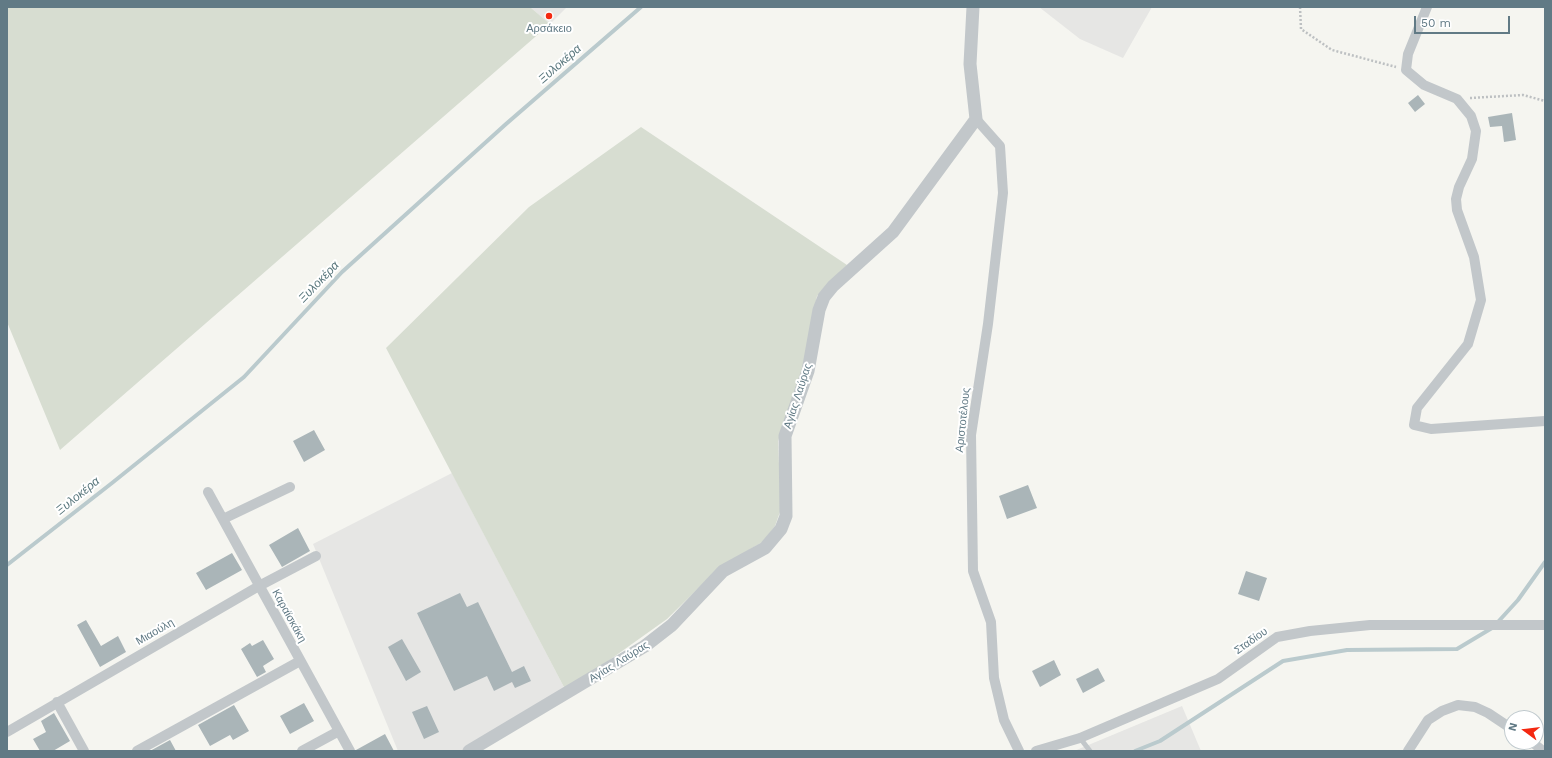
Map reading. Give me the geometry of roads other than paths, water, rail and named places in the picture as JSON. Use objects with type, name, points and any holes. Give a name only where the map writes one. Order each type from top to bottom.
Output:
[{"type":"street","points":[[973,7],[970,64],[976,119]]},
{"type":"street","points":[[1427,7],[1408,54],[1406,70],[1424,85],[1457,99],[1471,116],[1476,132],[1472,159],[1459,187],[1456,199],[1457,210],[1474,257],[1481,300],[1468,344],[1417,408],[1414,425],[1431,429],[1545,421]]},
{"type":"street","name":"Αγίας Λαύρας","points":[[469,751],[645,646],[672,625],[722,571],[765,548],[781,529],[786,516],[785,436],[808,371],[818,310],[824,297],[833,286],[893,232],[976,119]]},
{"type":"street","name":"Αριστοτέλους","points":[[976,119],[1000,146],[1003,193],[988,324],[972,435],[973,571],[991,622],[994,678],[1004,720],[1019,751]]},
{"type":"street","points":[[223,519],[290,487]]},
{"type":"street","name":"Καραϊσκάκη","points":[[208,492],[350,751]]},
{"type":"street","name":"Μιαούλη","points":[[7,732],[259,586],[316,556]]},
{"type":"street","name":"Σταδίου","points":[[1036,751],[1080,738],[1218,679],[1277,637],[1310,631],[1370,625],[1545,625]]},
{"type":"street","points":[[136,751],[300,661]]},
{"type":"street","points":[[57,702],[84,751]]},
{"type":"street","points":[[1408,751],[1428,720],[1442,711],[1458,705],[1475,707],[1504,723]]},
{"type":"street","points":[[302,751],[338,731]]},
{"type":"lane","points":[[1080,738],[1090,751]]},
{"type":"waterway","name":"Ξυλοκέρα","points":[[7,565],[244,377],[342,272],[506,124],[641,7]]},
{"type":"waterway","points":[[1497,623],[1518,600],[1545,562]]},
{"type":"waterway","points":[[1135,751],[1160,741],[1283,661],[1347,650],[1457,649],[1492,628]]},
{"type":"place","name":"Αρσάκειο","points":[[549,16]]}]
